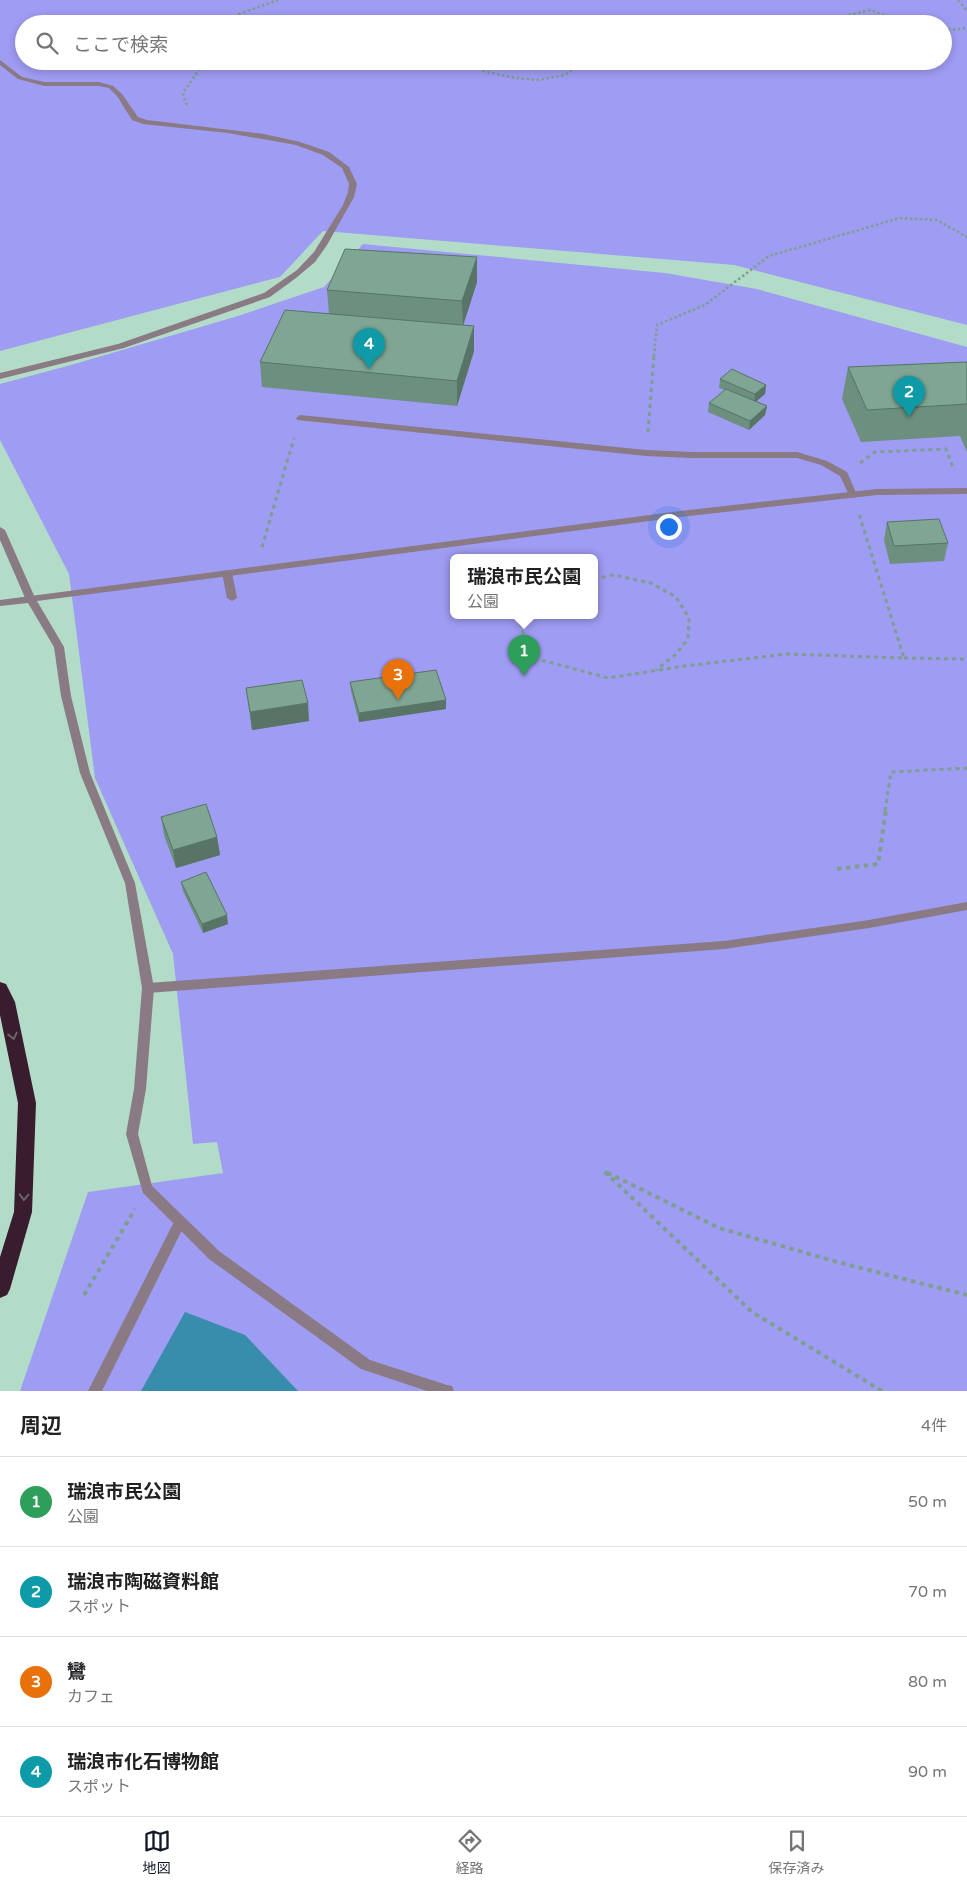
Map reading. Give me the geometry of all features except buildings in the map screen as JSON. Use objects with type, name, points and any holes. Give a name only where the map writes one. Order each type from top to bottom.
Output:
[{"type":"highway","points":[[0,989],[6,1002],[27,1103],[23,1212],[0,1289]]},
{"type":"street","points":[[0,62],[20,78],[44,84],[99,84],[111,88],[120,95],[135,118],[146,122],[290,140],[314,147],[334,157],[348,168],[353,184],[348,202],[316,254],[286,283],[267,295],[121,346],[0,376]]},
{"type":"street","points":[[300,418],[646,453],[692,456],[797,455],[824,463],[844,474],[853,495]]},
{"type":"street","points":[[0,603],[680,514],[877,492],[967,491]]},
{"type":"street","points":[[0,530],[31,600],[58,647],[66,696],[85,773],[130,883],[148,988],[140,1089],[132,1134],[147,1189],[214,1255],[366,1365],[447,1391]]},
{"type":"street","points":[[228,573],[232,598]]},
{"type":"street","points":[[148,988],[724,945],[869,924],[967,906]]},
{"type":"street","points":[[95,1391],[180,1222]]},
{"type":"path","points":[[239,15],[278,0]]},
{"type":"path","points":[[958,0],[967,11]]},
{"type":"path","points":[[850,15],[866,9],[876,10],[886,15]]},
{"type":"path","points":[[952,30],[967,28]]},
{"type":"path","points":[[192,108],[186,105],[183,96],[184,91],[199,70]]},
{"type":"path","points":[[482,70],[515,78],[538,80],[565,76],[573,70]]},
{"type":"path","points":[[646,453],[657,326],[705,305],[769,256],[876,224],[900,218],[937,220],[967,237]]},
{"type":"path","points":[[260,552],[300,418]]},
{"type":"path","points":[[844,474],[875,452],[946,448]]},
{"type":"path","points":[[853,495],[904,658]]},
{"type":"path","points":[[598,578],[614,575],[651,583],[676,597],[689,618],[688,639],[675,655],[656,670]]},
{"type":"path","points":[[519,619],[530,658],[608,678],[656,670],[786,654],[967,659]]},
{"type":"path","points":[[837,869],[878,864],[891,772],[967,768]]},
{"type":"path","points":[[882,1391],[752,1312],[604,1171],[719,1228],[841,1263],[967,1295]]},
{"type":"path","points":[[84,1295],[147,1189]]},
{"type":"shaded area","points":[[0,0],[967,0],[967,325],[734,265],[323,231],[280,277],[0,351]]},
{"type":"shaded area","points":[[363,244],[665,273],[757,289],[967,347],[967,1391],[20,1391],[88,1192],[223,1173],[217,1142],[193,1144],[173,954],[95,778],[69,574],[0,440],[0,384],[238,316],[324,287]]},
{"type":"water","points":[[185,1312],[245,1335],[298,1391],[141,1391]]},
{"type":"place","name":"瑞浪市化石博物館","points":[[369,369]]},
{"type":"place","name":"瑞浪市陶磁資料館","points":[[909,417]]},
{"type":"place","name":"瑞浪市民公園","points":[[524,676]]},
{"type":"place","name":"鸞","points":[[398,700]]}]
